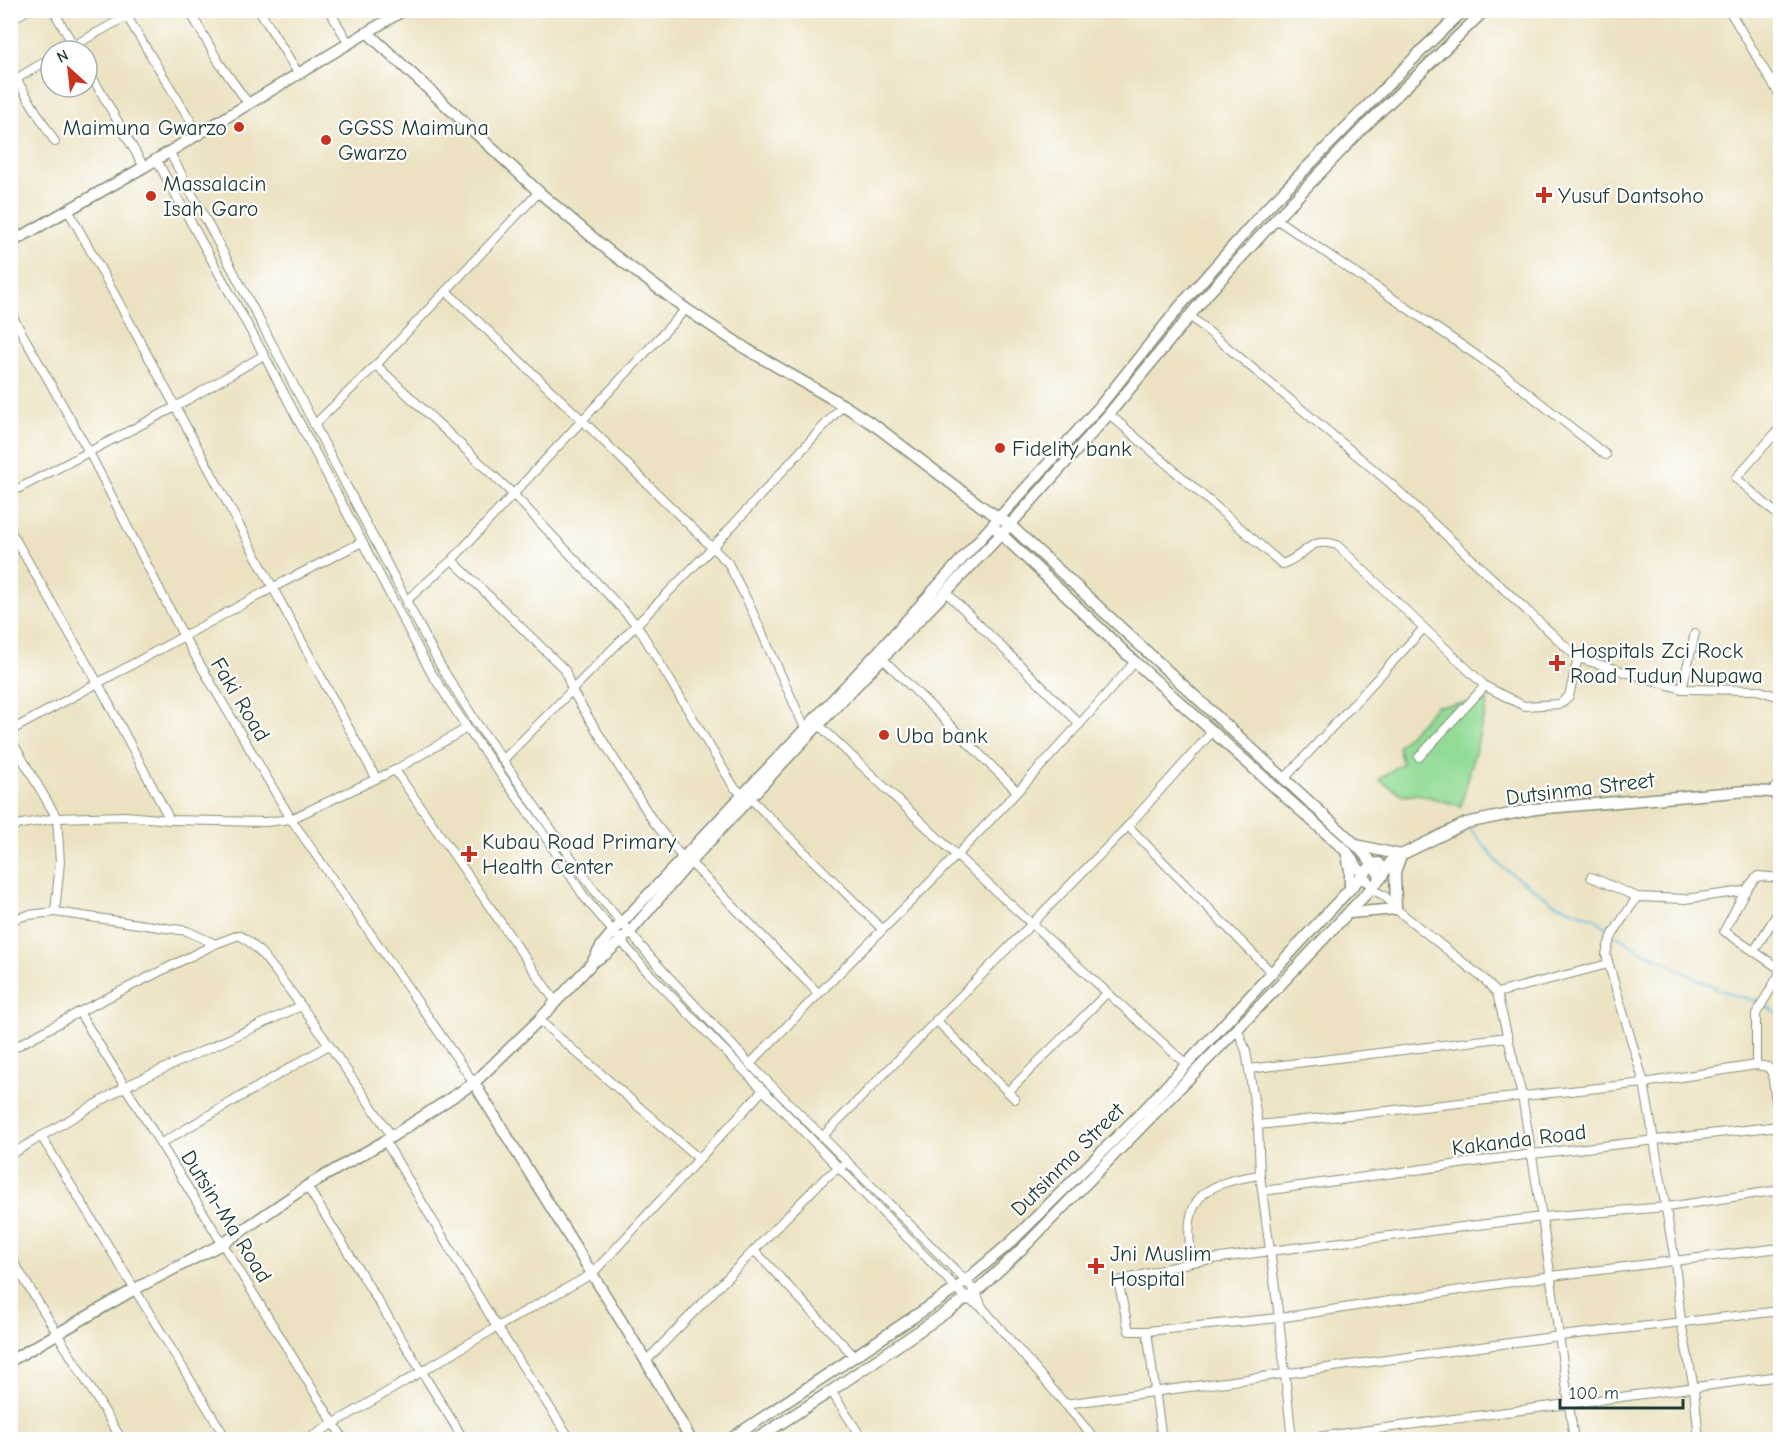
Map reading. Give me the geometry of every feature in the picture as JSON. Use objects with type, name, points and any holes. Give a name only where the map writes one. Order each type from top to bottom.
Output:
[{"type":"street","points":[[10,20],[28,10]]},
{"type":"street","points":[[53,10],[71,39]]},
{"type":"street","points":[[89,39],[125,14],[138,10]]},
{"type":"street","points":[[189,10],[220,64],[248,103]]},
{"type":"street","points":[[259,10],[298,73]]},
{"type":"street","points":[[329,10],[348,42]]},
{"type":"street","points":[[10,243],[144,167],[404,10]]},
{"type":"street","points":[[593,962],[602,945],[622,922],[686,860],[746,796],[805,728],[1100,406],[1180,306],[1265,210],[1464,10]]},
{"type":"street","points":[[746,796],[819,725],[1010,525],[1109,414],[1206,296],[1276,219],[1361,130],[1485,10]]},
{"type":"street","points":[[1729,10],[1780,96]]},
{"type":"street","points":[[125,14],[198,133]]},
{"type":"street","points":[[368,33],[539,192],[610,252],[686,309],[748,350],[843,405],[898,442],[981,506],[996,521],[1000,534],[1212,732],[1372,864],[1381,878],[1385,896]]},
{"type":"street","points":[[16,79],[39,65]]},
{"type":"street","points":[[10,69],[55,142]]},
{"type":"street","points":[[99,89],[144,167]]},
{"type":"street","points":[[169,152],[440,665],[476,722],[594,890],[750,1064],[848,1162],[982,1307],[1096,1440]]},
{"type":"street","points":[[156,159],[264,355],[430,671],[467,728],[541,830],[585,898],[621,941],[763,1090],[840,1168],[961,1284]]},
{"type":"street","points":[[314,425],[376,364],[539,192]]},
{"type":"street","points":[[69,210],[177,406],[272,588],[376,778]]},
{"type":"street","points":[[1276,219],[1504,374],[1606,455]]},
{"type":"street","points":[[446,291],[582,419],[728,563],[805,728]]},
{"type":"street","points":[[407,600],[452,560],[686,309]]},
{"type":"street","name":"Faki Road","points":[[10,312],[89,452],[184,637],[291,819],[474,1083]]},
{"type":"street","points":[[1190,316],[1391,484],[1578,658],[1682,688],[1757,690],[1780,697]]},
{"type":"street","points":[[10,493],[177,406],[264,355]]},
{"type":"street","points":[[376,364],[513,494],[637,625],[734,787],[746,796],[882,929]]},
{"type":"street","points":[[504,759],[712,548],[843,405]]},
{"type":"street","points":[[1109,414],[1282,564],[1294,561],[1313,544],[1323,541],[1337,545],[1485,686],[1524,706],[1560,704],[1569,696],[1578,658]]},
{"type":"street","points":[[1780,428],[1736,478],[1780,517]]},
{"type":"street","points":[[337,494],[348,489]]},
{"type":"street","points":[[996,521],[1010,525],[1223,724],[1285,778],[1352,849],[1371,889],[1385,896],[1396,909],[1485,980],[1497,993],[1522,1096],[1532,1154],[1574,1440]]},
{"type":"street","points":[[10,530],[98,683],[170,820]]},
{"type":"street","points":[[10,731],[272,588],[362,543]]},
{"type":"street","points":[[452,560],[565,670],[572,691],[653,821],[686,860],[818,993]]},
{"type":"street","points":[[946,592],[1080,724]]},
{"type":"street","points":[[1285,778],[1424,628]]},
{"type":"street","points":[[1682,688],[1695,633]]},
{"type":"street","points":[[882,658],[1017,791]]},
{"type":"street","points":[[750,1064],[956,855],[1136,662]]},
{"type":"street","points":[[1419,757],[1485,686]]},
{"type":"street","points":[[819,725],[956,855],[1187,1065]]},
{"type":"street","points":[[10,826],[57,818],[125,816],[170,820],[266,822],[291,819],[395,770],[467,728]]},
{"type":"street","points":[[823,1136],[1128,826],[1212,732]]},
{"type":"street","points":[[10,738],[57,818],[60,862],[55,912]]},
{"type":"street","points":[[395,770],[555,1001]]},
{"type":"street","points":[[1776,795],[1780,783]]},
{"type":"street","name":"Dutsinma Street","points":[[729,1440],[961,1284],[1011,1242],[1187,1065],[1372,864],[1396,858],[1466,823],[1535,808],[1747,791],[1776,795]]},
{"type":"street","points":[[1128,826],[1272,974]]},
{"type":"street","points":[[1352,849],[1396,858],[1394,883],[1396,909]]},
{"type":"street","points":[[1350,890],[1352,849]]},
{"type":"street","name":"Dutsinma Street","points":[[755,1440],[971,1295],[1029,1242],[1350,913],[1396,858]]},
{"type":"street","points":[[10,1361],[135,1289],[224,1243],[307,1186],[474,1083],[539,1020],[593,962],[630,932],[686,860]]},
{"type":"street","points":[[1756,1065],[1755,1014],[1780,971],[1724,931],[1744,891],[1758,876],[1780,878]]},
{"type":"street","points":[[1591,877],[1637,897],[1685,899],[1744,891]]},
{"type":"street","points":[[1637,897],[1607,947],[1608,964],[1644,1083],[1667,1207],[1682,1322],[1694,1388],[1699,1440]]},
{"type":"street","points":[[1350,913],[1396,909]]},
{"type":"street","points":[[1754,951],[1780,909]]},
{"type":"street","points":[[10,920],[55,912],[187,931],[215,944]]},
{"type":"street","points":[[10,1050],[79,1012],[215,944],[239,934],[250,941],[260,951],[329,1045],[388,1138],[497,1327],[571,1440]]},
{"type":"street","points":[[1497,993],[1608,964]]},
{"type":"street","points":[[1008,1092],[1107,993]]},
{"type":"street","points":[[10,1155],[126,1086],[301,1006]]},
{"type":"street","name":"Dutsin-Ma Road","points":[[79,1012],[345,1440]]},
{"type":"street","points":[[539,1020],[698,1158]]},
{"type":"street","points":[[936,1020],[1015,1099]]},
{"type":"street","points":[[1238,1028],[1246,1051],[1258,1125],[1260,1175],[1280,1318],[1293,1440],[1780,1376]]},
{"type":"street","points":[[1249,1069],[1508,1037]]},
{"type":"street","points":[[160,1144],[329,1045]]},
{"type":"street","points":[[1258,1125],[1644,1083],[1756,1065],[1768,1067],[1772,1073],[1780,1127]]},
{"type":"street","points":[[474,1083],[646,1361],[691,1440]]},
{"type":"street","points":[[306,1440],[421,1371],[592,1274],[763,1090]]},
{"type":"street","name":"Kakanda Road","points":[[1263,1191],[1532,1154],[1780,1127]]},
{"type":"street","points":[[41,1136],[227,1440]]},
{"type":"street","points":[[646,1361],[818,1185],[848,1162]]},
{"type":"street","points":[[1192,1262],[1188,1223],[1193,1203],[1212,1188],[1237,1178],[1260,1175]]},
{"type":"street","points":[[307,1186],[464,1440]]},
{"type":"street","points":[[1780,1190],[1667,1207],[1542,1217],[1270,1251],[1192,1262],[1118,1281],[1128,1330],[1147,1331],[1280,1318],[1551,1276],[1780,1248]]},
{"type":"street","points":[[754,1250],[854,1356]]},
{"type":"street","points":[[10,1256],[122,1440]]},
{"type":"street","points":[[1065,1404],[1560,1336],[1780,1311]]},
{"type":"street","points":[[1147,1331],[1162,1440]]},
{"type":"street","points":[[831,1391],[863,1440]]},
{"type":"green space","points":[[1488,701],[1461,806],[1418,794],[1404,796],[1379,780],[1402,763],[1398,746],[1436,706]]},
{"type":"waterway","points":[[1468,826],[1502,867],[1556,904],[1593,917],[1613,932]]},
{"type":"waterway","points":[[1617,935],[1638,950],[1657,957],[1691,976],[1730,994],[1761,1002]]},
{"type":"waterway","points":[[1765,1005],[1780,1015]]},
{"type":"place","name":"Maimuna Gwarzo","points":[[239,127]]},
{"type":"place","name":"GGSS Maimuna Gwarzo","points":[[326,140]]},
{"type":"place","name":"Yusuf Dantsoho","points":[[1544,195]]},
{"type":"place","name":"Massalacin Isah Garo","points":[[151,196]]},
{"type":"place","name":"Fidelity bank","points":[[1000,448]]},
{"type":"place","name":"Hospitals Zci Rock Road Tudun Nupawa","points":[[1557,663]]},
{"type":"place","name":"Uba bank","points":[[884,735]]},
{"type":"place","name":"Kubau Road Primary Health Center","points":[[469,854]]},
{"type":"place","name":"Jni Muslim Hospital","points":[[1096,1266]]}]
